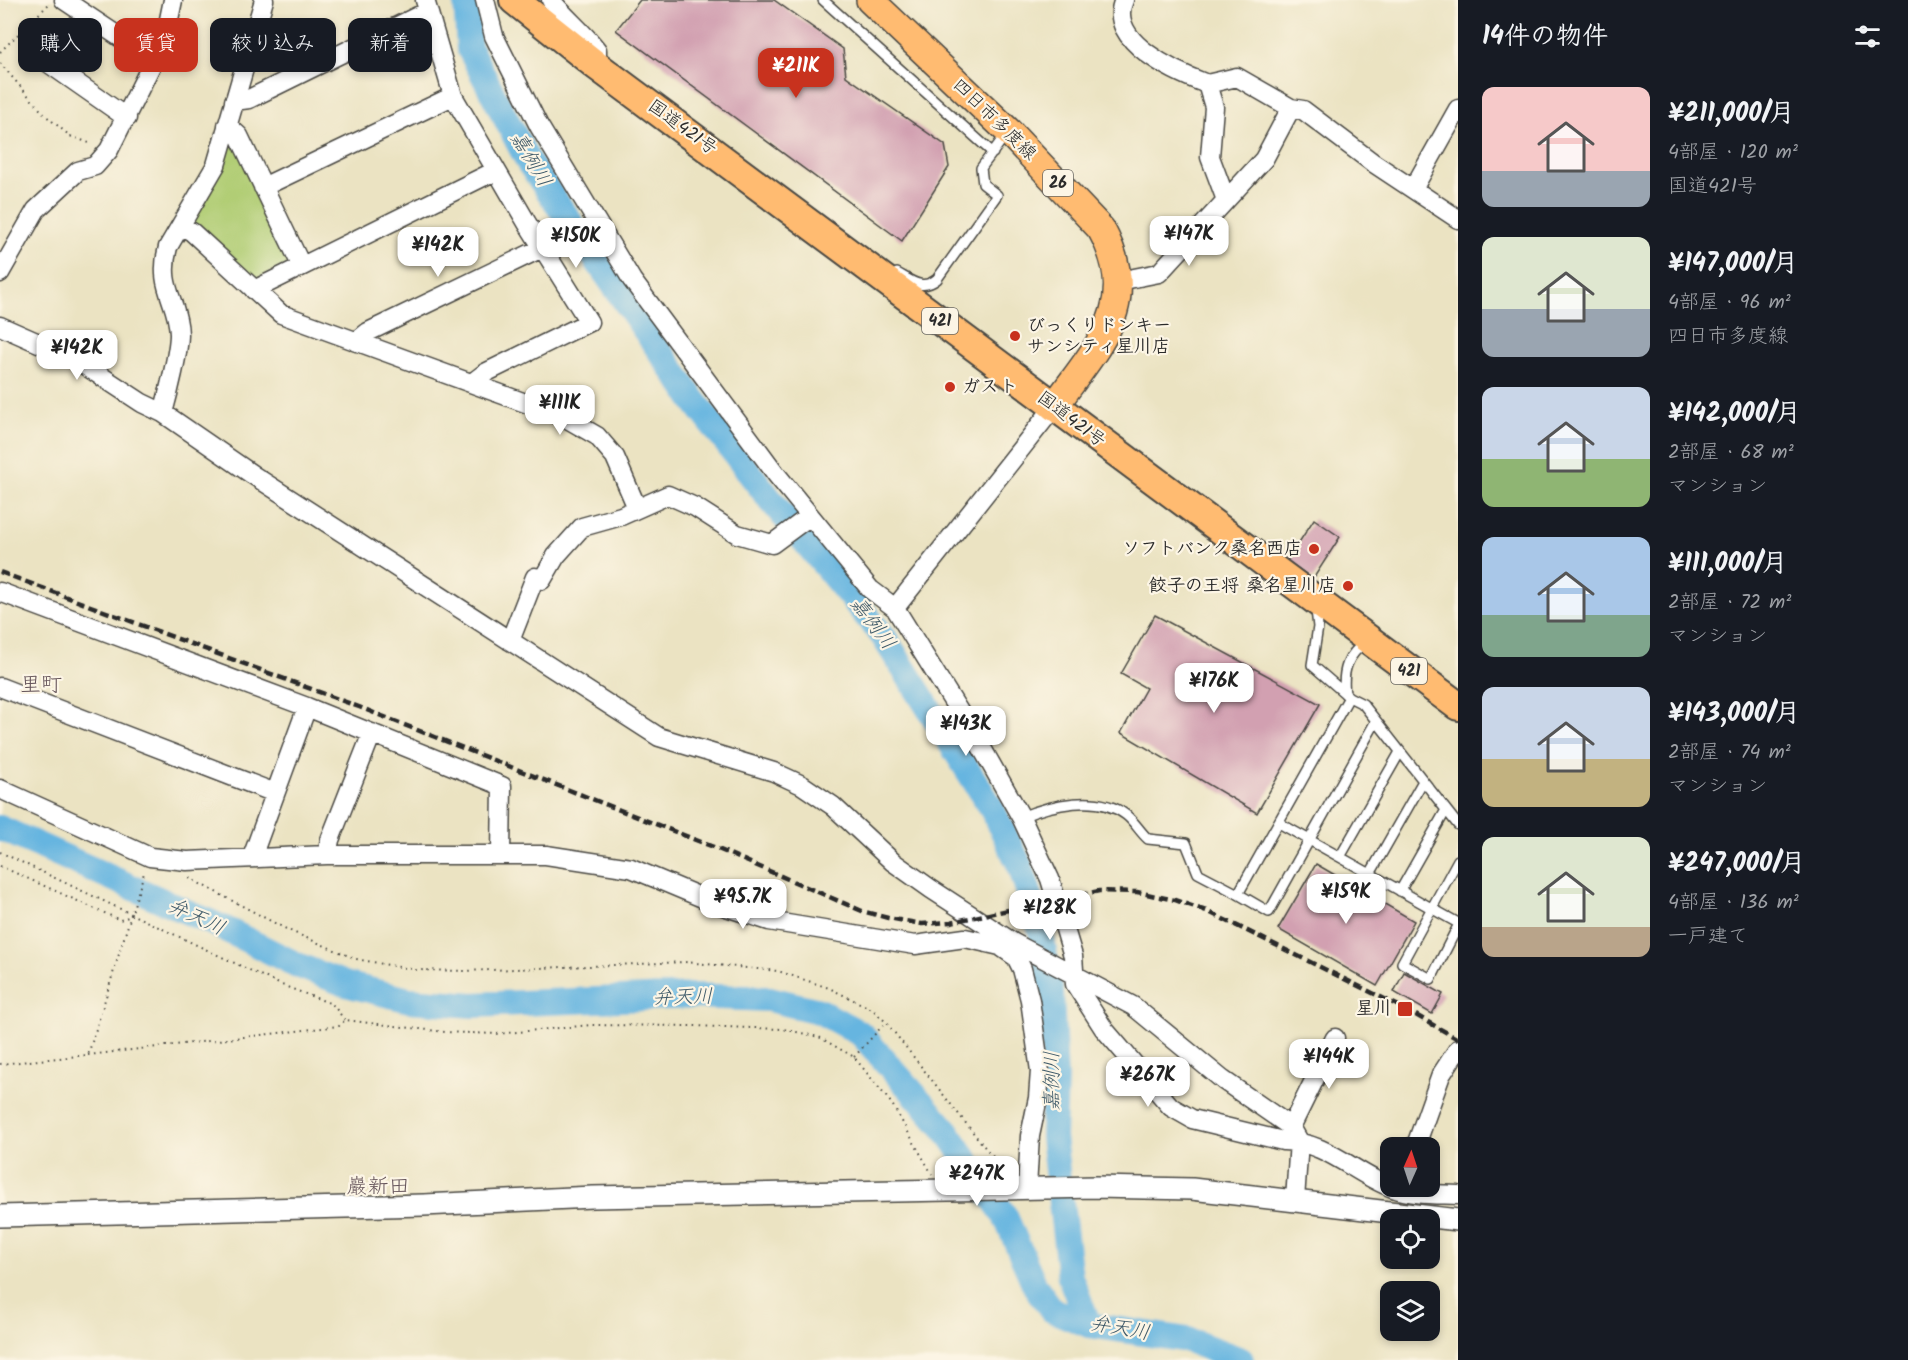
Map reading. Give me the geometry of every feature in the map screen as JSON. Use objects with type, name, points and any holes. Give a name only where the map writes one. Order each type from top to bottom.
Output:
[{"type":"highway","name":"国道421号","points":[[514,0],[597,66],[873,264],[1054,407],[1456,708]]},
{"type":"main road","name":"四日市多度線","points":[[879,4],[1008,131],[1101,229],[1112,255],[1119,281],[1116,306],[1109,327],[1054,407]]},
{"type":"street","points":[[64,0],[114,33]]},
{"type":"street","points":[[170,18],[173,0]]},
{"type":"street","points":[[164,413],[179,333],[165,284],[164,260],[168,247],[216,165],[264,0]]},
{"type":"street","points":[[485,0],[494,36],[534,117],[632,280],[808,518],[870,589],[895,608],[1021,817],[1050,879],[1073,956],[1070,973],[1104,1029],[1171,1107],[1192,1119],[1283,1141],[1295,1134]]},
{"type":"street","points":[[550,0],[562,15],[584,32],[597,50],[597,66]]},
{"type":"street","points":[[1124,0],[1120,8],[1121,18],[1138,46],[1178,74],[1207,84],[1237,76],[1291,108],[1303,110],[1357,152],[1458,219]]},
{"type":"street","points":[[234,101],[249,99],[427,5],[453,96],[495,171],[590,322],[485,373],[472,383]]},
{"type":"street","points":[[61,72],[127,118]]},
{"type":"street","points":[[0,273],[36,210],[78,171],[95,166],[109,150],[148,72]]},
{"type":"street","points":[[1207,84],[1214,107],[1210,157],[1226,200]]},
{"type":"street","points":[[263,187],[453,96]]},
{"type":"street","points":[[1119,281],[1159,273],[1264,159],[1291,108]]},
{"type":"street","points":[[1413,189],[1458,109]]},
{"type":"street","points":[[227,125],[239,136],[301,265]]},
{"type":"street","points":[[254,290],[495,171]]},
{"type":"street","points":[[181,225],[192,232],[281,314],[564,417],[597,436],[615,457],[638,508]]},
{"type":"street","points":[[356,342],[368,332],[542,248]]},
{"type":"street","points":[[0,326],[75,359],[142,402],[164,413],[253,475],[659,737],[774,772],[802,784],[833,807],[893,862],[1012,946],[1026,983],[1040,1071],[1038,1098],[1030,1136],[1028,1188]]},
{"type":"street","points":[[895,608],[1054,407]]},
{"type":"street","points":[[510,641],[535,577],[542,580],[555,556],[587,525],[621,516],[668,495],[695,507],[737,534],[772,544],[782,539],[808,518]]},
{"type":"street","points":[[0,592],[372,732],[502,786],[501,855]]},
{"type":"street","points":[[0,687],[275,793]]},
{"type":"street","points":[[252,857],[307,707]]},
{"type":"street","points":[[327,855],[330,840],[372,732]]},
{"type":"street","points":[[0,789],[141,853],[166,859],[187,861],[327,855],[546,855],[631,868],[717,904],[769,921],[915,945],[965,938],[1012,946],[1033,954],[1132,1006],[1223,1080],[1295,1134],[1380,1182]]},
{"type":"street","points":[[1295,1200],[1295,1134],[1335,1038]]},
{"type":"street","points":[[1419,1137],[1441,1076],[1458,1049]]},
{"type":"street","points":[[0,1216],[940,1188],[1096,1187],[1192,1189],[1458,1220]]},
{"type":"street","points":[[1440,1193],[1458,1195]]},
{"type":"lane","points":[[823,0],[993,153]]},
{"type":"lane","points":[[891,269],[918,285],[925,286],[937,279],[997,195],[983,184],[981,168],[1008,131]]},
{"type":"lane","points":[[1314,600],[1318,627],[1312,664],[1347,695],[1363,704],[1458,825]]},
{"type":"lane","points":[[1238,894],[1347,695],[1344,669],[1349,658],[1368,640]]},
{"type":"lane","points":[[1021,817],[1045,807],[1073,804],[1097,804],[1117,809],[1128,816],[1148,839],[1186,843],[1198,873],[1269,912],[1376,721]]},
{"type":"lane","points":[[1340,857],[1400,752]]},
{"type":"lane","points":[[1370,874],[1423,781]]},
{"type":"lane","points":[[1400,891],[1446,810]]},
{"type":"lane","points":[[1278,823],[1456,923]]},
{"type":"lane","points":[[1458,860],[1402,963],[1431,979],[1456,923],[1458,910]]},
{"type":"path","points":[[0,52],[53,0]]},
{"type":"path","points":[[0,63],[45,115],[70,136],[109,150]]},
{"type":"path","points":[[0,852],[131,916],[279,984],[332,1004],[345,1020],[445,1032],[496,1034],[591,1025],[783,1029],[819,1037],[854,1057],[892,1104],[940,1188]]},
{"type":"path","points":[[166,859],[181,874],[288,930],[356,959],[416,970],[466,971],[685,963],[778,971],[829,988],[872,1010],[886,1022],[987,1150],[1028,1188]]},
{"type":"path","points":[[88,1055],[147,864]]},
{"type":"path","points":[[0,866],[120,920],[131,916]]},
{"type":"path","points":[[0,1064],[339,1026],[345,1020]]},
{"type":"path","points":[[854,1057],[886,1022]]},
{"type":"green space","points":[[231,140],[236,140],[292,256],[288,265],[255,280],[192,224],[192,219]]},
{"type":"building","points":[[640,0],[774,0],[843,49],[846,76],[945,145],[949,167],[902,241],[616,30]]},
{"type":"building","name":"ソフトバンク桑名西店","points":[[1314,519],[1340,537],[1313,579],[1287,561]]},
{"type":"building","points":[[1155,615],[1320,704],[1257,813],[1121,733],[1146,688],[1121,674]]},
{"type":"building","points":[[1316,864],[1414,921],[1377,986],[1278,929]]},
{"type":"building","points":[[1404,972],[1443,994],[1432,1014],[1394,992]]},
{"type":"waterway","name":"嘉例川","points":[[466,0],[469,48],[529,163],[693,399],[768,497],[883,636],[991,807],[1021,868],[1041,932],[1051,994],[1055,1079],[1053,1137],[1070,1277],[1089,1325]]},
{"type":"waterway","name":"弁天川","points":[[0,828],[221,927],[297,965],[345,984],[409,1000],[473,1005],[694,996],[769,999],[819,1011],[861,1034],[946,1130],[1005,1216],[1035,1286],[1052,1310],[1089,1325],[1188,1340],[1241,1360]]},
{"type":"railway","points":[[0,572],[359,707],[711,846],[862,911],[922,924],[951,922],[1099,891],[1137,892],[1175,900],[1209,912],[1405,1009],[1458,1039]]},
{"type":"place","name":"びっくりドンキー サンシティ星川店","points":[[1015,336]]},
{"type":"place","name":"ガスト","points":[[950,387]]},
{"type":"place","name":"ソフトバンク桑名西店","points":[[1314,549]]},
{"type":"place","name":"餃子の王将 桑名星川店","points":[[1348,586]]},
{"type":"place","name":"星川","points":[[1405,1009]]},
{"type":"district","name":"里町","points":[[41,685]]},
{"type":"district","name":"巖新田","points":[[378,1187]]}]
